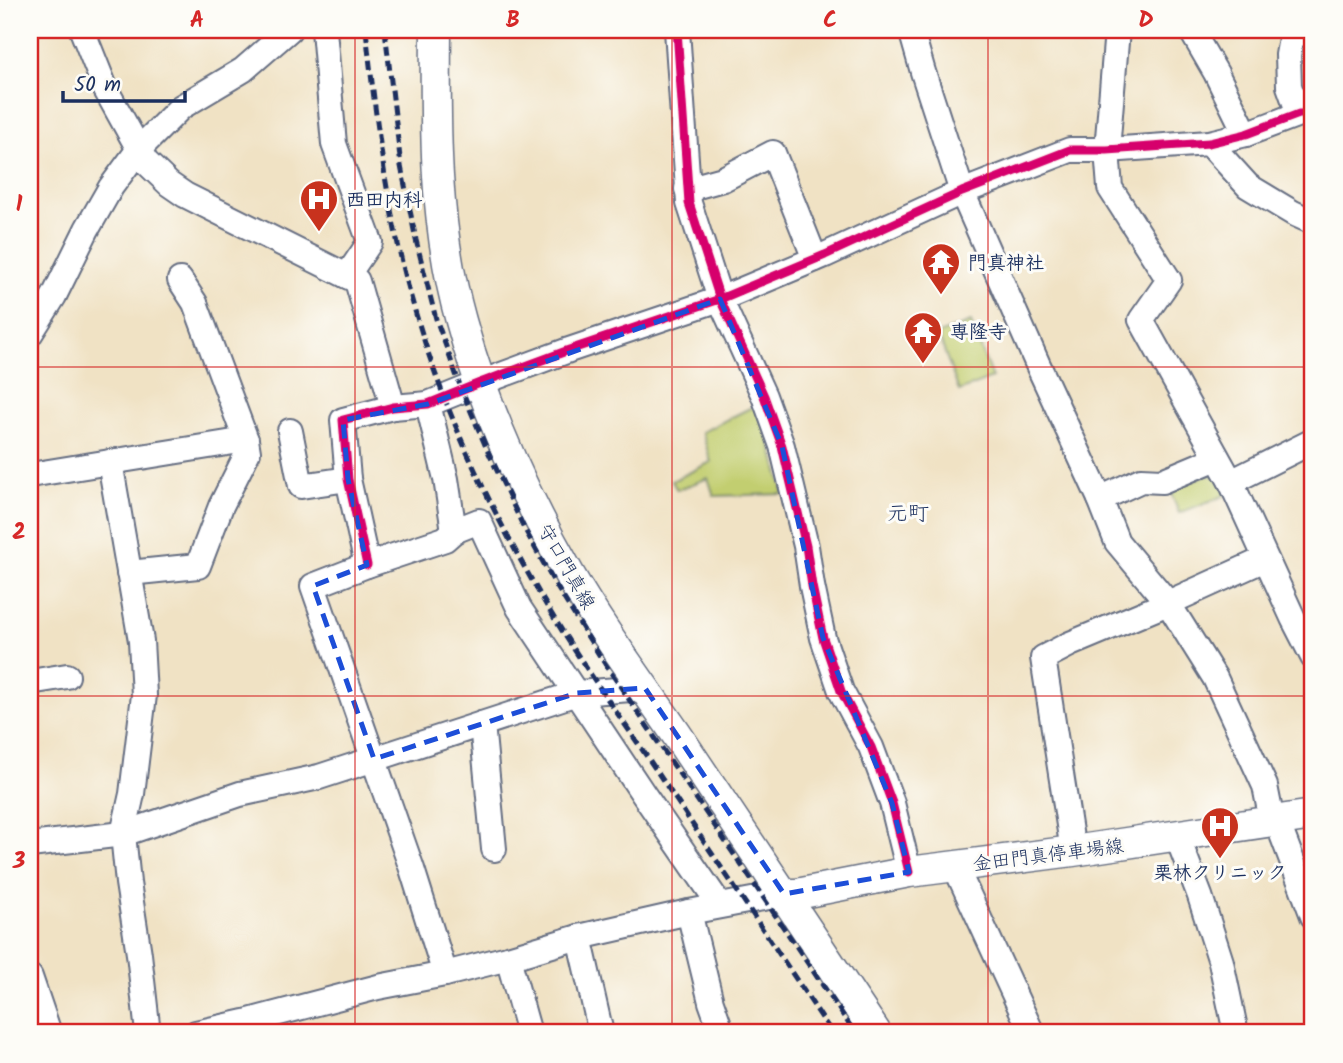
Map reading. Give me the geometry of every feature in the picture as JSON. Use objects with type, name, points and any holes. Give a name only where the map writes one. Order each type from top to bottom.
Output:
[{"type":"main road","name":"守口門真線","points":[[436,30],[435,140],[446,250],[460,320],[502,440],[547,535],[603,629],[876,1033]]},
{"type":"main road","name":"金田門真停車場線","points":[[784,894],[797,894],[909,872],[1073,851],[1313,815]]},
{"type":"street","points":[[82,30],[106,90],[146,162],[170,184],[185,195],[357,281],[393,407]]},
{"type":"street","points":[[324,30],[334,144],[370,242],[348,276]]},
{"type":"street","points":[[677,30],[689,203],[720,299],[764,396],[782,446],[806,546],[823,638],[841,691],[871,747],[888,793],[909,872]]},
{"type":"street","points":[[911,30],[962,192],[1117,542],[1168,603],[1206,662],[1265,786],[1275,821],[1313,916]]},
{"type":"street","points":[[1117,30],[1107,150],[1110,188],[1169,280],[1141,320],[1231,482],[1313,657]]},
{"type":"street","points":[[1191,30],[1246,134]]},
{"type":"street","points":[[30,334],[54,296],[111,187],[139,149],[181,107],[243,70],[281,33]]},
{"type":"street","points":[[367,565],[348,479],[343,420],[393,407],[428,404],[480,383],[720,299],[962,192],[1070,150],[1209,143],[1306,114],[1289,86],[1288,55],[1299,33]]},
{"type":"street","points":[[1209,143],[1248,186],[1313,222]]},
{"type":"street","points":[[687,189],[723,179],[773,153],[815,259]]},
{"type":"street","points":[[129,573],[198,566],[220,506],[248,452],[246,440],[195,303],[180,280]]},
{"type":"street","points":[[428,404],[446,479],[454,531]]},
{"type":"street","points":[[290,431],[301,486],[348,479]]},
{"type":"street","points":[[30,475],[246,440]]},
{"type":"street","points":[[1231,482],[1313,441]]},
{"type":"street","points":[[1100,499],[1142,480],[1162,481],[1217,458]]},
{"type":"street","points":[[110,462],[141,641],[144,695],[132,794],[123,834],[148,1033]]},
{"type":"street","points":[[444,974],[412,869],[313,586],[445,539],[454,531],[478,521],[519,608],[720,905]]},
{"type":"street","points":[[1073,851],[1044,658],[1070,644],[1265,559]]},
{"type":"street","points":[[30,682],[67,676]]},
{"type":"street","points":[[30,845],[123,834],[240,794],[319,777],[577,693],[645,688]]},
{"type":"street","points":[[482,724],[494,849]]},
{"type":"street","points":[[1177,836],[1221,962],[1236,1033]]},
{"type":"street","points":[[955,866],[1032,1033]]},
{"type":"street","points":[[196,1033],[378,987],[508,958],[579,937],[720,905],[784,894]]},
{"type":"street","points":[[689,912],[710,1002],[722,1033]]},
{"type":"street","points":[[579,937],[601,1033]]},
{"type":"street","points":[[508,958],[529,1033]]},
{"type":"street","points":[[30,977],[49,1033]]},
{"type":"highlighted area","points":[[720,299],[782,446],[823,638],[892,803],[909,872],[784,894],[645,688],[577,693],[374,759],[313,586],[367,565],[348,479],[343,420],[428,404]]},
{"type":"green space","points":[[971,322],[992,378],[959,391],[938,334]]},
{"type":"green space","points":[[760,403],[784,494],[714,496],[708,478],[677,490],[672,481],[711,462],[702,432]]},
{"type":"green space","points":[[1206,475],[1219,476],[1226,495],[1179,513],[1170,490]]},
{"type":"railway","points":[[366,30],[392,215],[409,288],[430,359],[471,461],[520,560],[565,635],[832,1033]]},
{"type":"railway","points":[[385,30],[401,166],[416,240],[436,319],[486,447],[524,528],[601,658],[855,1033]]},
{"type":"cycle path","points":[[677,30],[689,203],[720,299],[764,396],[782,446],[806,546],[823,638],[841,691],[871,747],[892,803],[909,872]]},
{"type":"cycle path","points":[[367,565],[348,479],[343,420],[393,407],[428,404],[569,350],[720,299],[825,255],[962,192],[1070,150],[1209,143],[1246,134],[1299,114],[1313,114]]},
{"type":"place","name":"西田内科","points":[[319,233]]},
{"type":"place","name":"門真神社","points":[[941,296]]},
{"type":"place","name":"専隆寺","points":[[923,365]]},
{"type":"place","name":"栗林クリニック","points":[[1220,860]]},
{"type":"district","name":"元町","points":[[908,513]]}]
